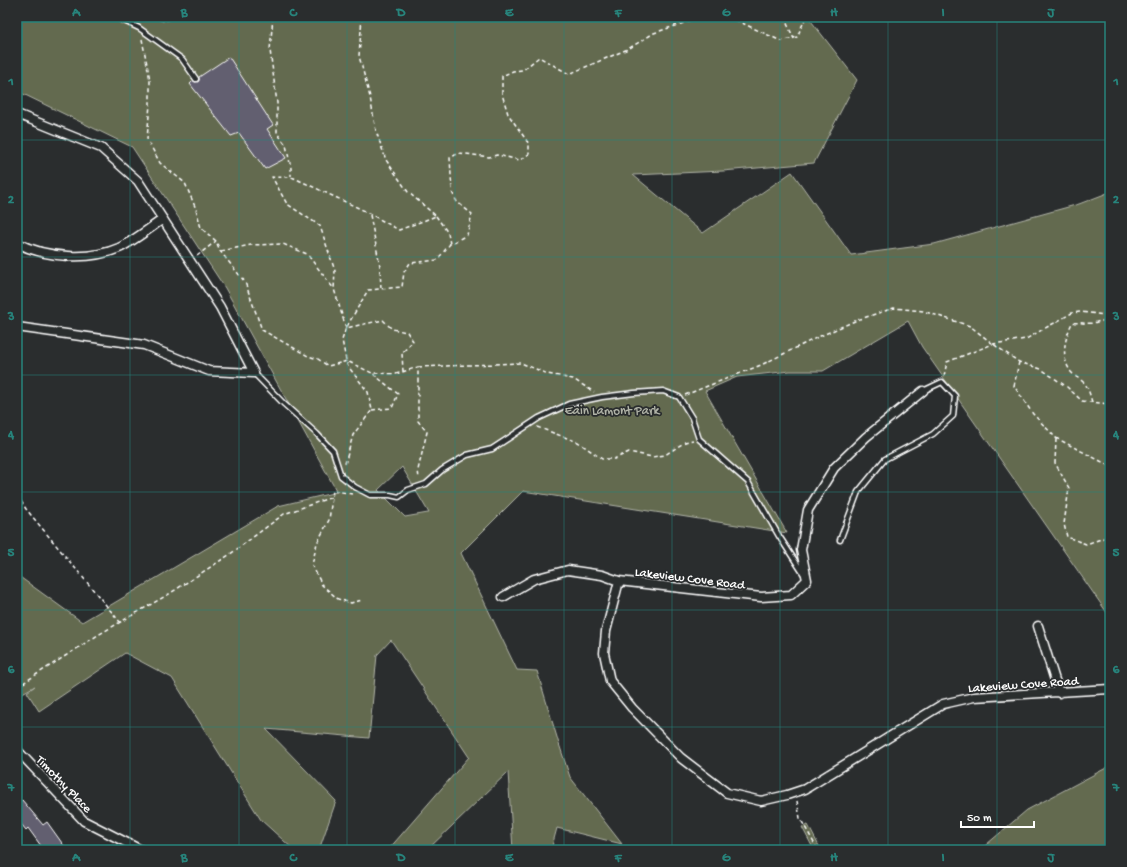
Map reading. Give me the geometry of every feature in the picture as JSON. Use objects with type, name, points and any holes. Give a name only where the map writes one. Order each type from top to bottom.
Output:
[{"type":"street","points":[[17,114],[101,148],[138,181],[220,307],[254,373],[209,371],[144,345],[17,327]]},
{"type":"street","points":[[17,243],[52,255],[90,256],[119,248],[163,219]]},
{"type":"street","points":[[807,580],[801,550],[808,510],[834,468],[866,437],[923,391]]},
{"type":"street","points":[[503,597],[534,579],[568,570],[602,575],[619,581]]},
{"type":"street","name":"Lakeview Cove Road","points":[[807,580],[791,595],[761,597],[619,581],[606,631],[604,653],[610,681],[632,708],[681,758],[727,793],[761,802],[805,789],[943,704],[974,697],[1016,693],[1059,693],[1110,689]]},
{"type":"street","points":[[1038,626],[1059,693]]},
{"type":"street","name":"Timothy Place","points":[[17,750],[84,821],[140,850]]},
{"type":"lane","points":[[116,17],[139,28],[182,59],[196,79]]},
{"type":"lane","points":[[254,373],[284,404],[333,450],[341,476],[355,487],[370,495],[390,495],[399,497],[408,490],[426,484],[442,470],[467,455],[492,449],[539,418],[569,404],[634,392],[663,391],[679,397],[692,418],[699,439],[748,482],[779,536],[807,580]]},
{"type":"lane","points":[[840,540],[858,492],[885,459],[933,434],[953,416],[955,396],[942,382],[923,391]]},
{"type":"path","points":[[146,17],[165,21],[176,17]]},
{"type":"path","points":[[273,17],[270,50],[277,103],[278,133],[286,145],[291,168],[291,176]]},
{"type":"path","points":[[362,17],[359,56],[370,97],[376,132],[386,160],[408,192],[436,216],[448,233],[450,244]]},
{"type":"path","points":[[372,410],[368,392],[347,365],[342,340],[346,328],[368,290],[402,287],[404,272],[410,263],[437,260],[450,244],[467,235],[472,214],[457,202],[452,192],[450,158],[459,153],[490,157],[497,155],[520,160],[528,154],[529,144],[508,114],[502,94],[502,76],[514,71],[523,70],[539,57],[568,74],[628,49],[654,33],[701,17]]},
{"type":"path","points":[[729,17],[781,41],[794,39],[797,37],[806,17]]},
{"type":"path","points":[[784,17],[794,39]]},
{"type":"path","points":[[139,28],[150,80],[150,104],[146,139],[160,163],[185,182],[196,209],[201,228],[216,241],[220,251],[245,282],[262,330],[308,356],[318,359],[328,366],[347,361],[372,373],[398,394],[392,408],[372,410],[353,435],[341,476]]},
{"type":"path","points":[[346,328],[334,289],[335,271],[320,226],[286,204],[272,177],[284,178],[291,176],[370,214],[399,230],[436,216]]},
{"type":"path","points":[[370,214],[380,266],[381,290]]},
{"type":"path","points":[[191,262],[198,254],[216,241]]},
{"type":"path","points":[[220,251],[251,246],[283,244],[307,254],[334,289]]},
{"type":"path","points":[[679,397],[762,365],[818,337],[857,320],[894,308],[923,311],[970,326],[1019,362],[1040,369],[1067,387],[1082,401],[1110,404]]},
{"type":"path","points":[[942,382],[947,362],[993,344],[1026,339],[1072,313],[1081,312],[1105,315],[1110,314]]},
{"type":"path","points":[[346,328],[383,320],[392,329],[407,332],[413,341],[402,353],[402,372]]},
{"type":"path","points":[[1092,402],[1085,383],[1078,379],[1070,371],[1065,356],[1066,337],[1072,323],[1092,323],[1103,320],[1110,322]]},
{"type":"path","points":[[1019,362],[1014,386],[1033,414],[1056,438],[1110,466]]},
{"type":"path","points":[[372,373],[396,374],[418,367],[521,363],[548,374],[573,379],[602,397]]},
{"type":"path","points":[[418,367],[418,421],[427,432],[418,470],[420,486]]},
{"type":"path","points":[[529,424],[578,442],[602,459],[614,459],[629,452],[652,457],[665,455],[685,442],[699,439]]},
{"type":"path","points":[[1056,438],[1055,463],[1069,488],[1064,524],[1068,537],[1086,544],[1110,536]]},
{"type":"path","points":[[362,600],[351,603],[338,599],[322,585],[312,565],[317,543],[328,520],[333,490],[350,494],[364,492]]},
{"type":"path","points":[[17,495],[26,509],[120,622]]},
{"type":"path","points":[[17,687],[98,634],[169,594],[229,555],[284,514],[332,497]]},
{"type":"path","points":[[795,793],[800,818],[818,850]]},
{"type":"green space","name":"Eain Lamont Park","points":[[17,17],[808,17],[857,80],[814,163],[723,171],[633,175],[703,233],[792,172],[851,255],[934,244],[1079,204],[1110,192],[1110,617],[922,347],[908,321],[823,371],[790,371],[737,377],[705,391],[787,533],[523,491],[461,553],[517,670],[537,671],[570,777],[622,844],[557,828],[551,850],[513,850],[508,772],[427,850],[388,850],[469,757],[391,640],[377,655],[369,738],[266,729],[336,801],[319,850],[294,850],[261,820],[172,678],[125,653],[39,711],[27,692],[35,686],[17,696],[17,575],[82,622],[278,506],[337,492],[225,288],[132,147],[17,91]],"holes":[[[402,467],[429,513],[405,517],[378,490]]]},
{"type":"green space","points":[[1110,766],[1110,849],[980,850],[1027,810]]},
{"type":"green space","points":[[808,825],[821,850],[814,850],[802,827]]},
{"type":"building","points":[[229,57],[273,125],[267,129],[286,158],[265,169],[239,133],[231,136],[190,84],[193,81],[198,82],[199,77]]},
{"type":"building","points":[[22,800],[43,825],[47,822],[67,850],[44,850],[28,828],[26,830],[17,819],[17,804]]}]
